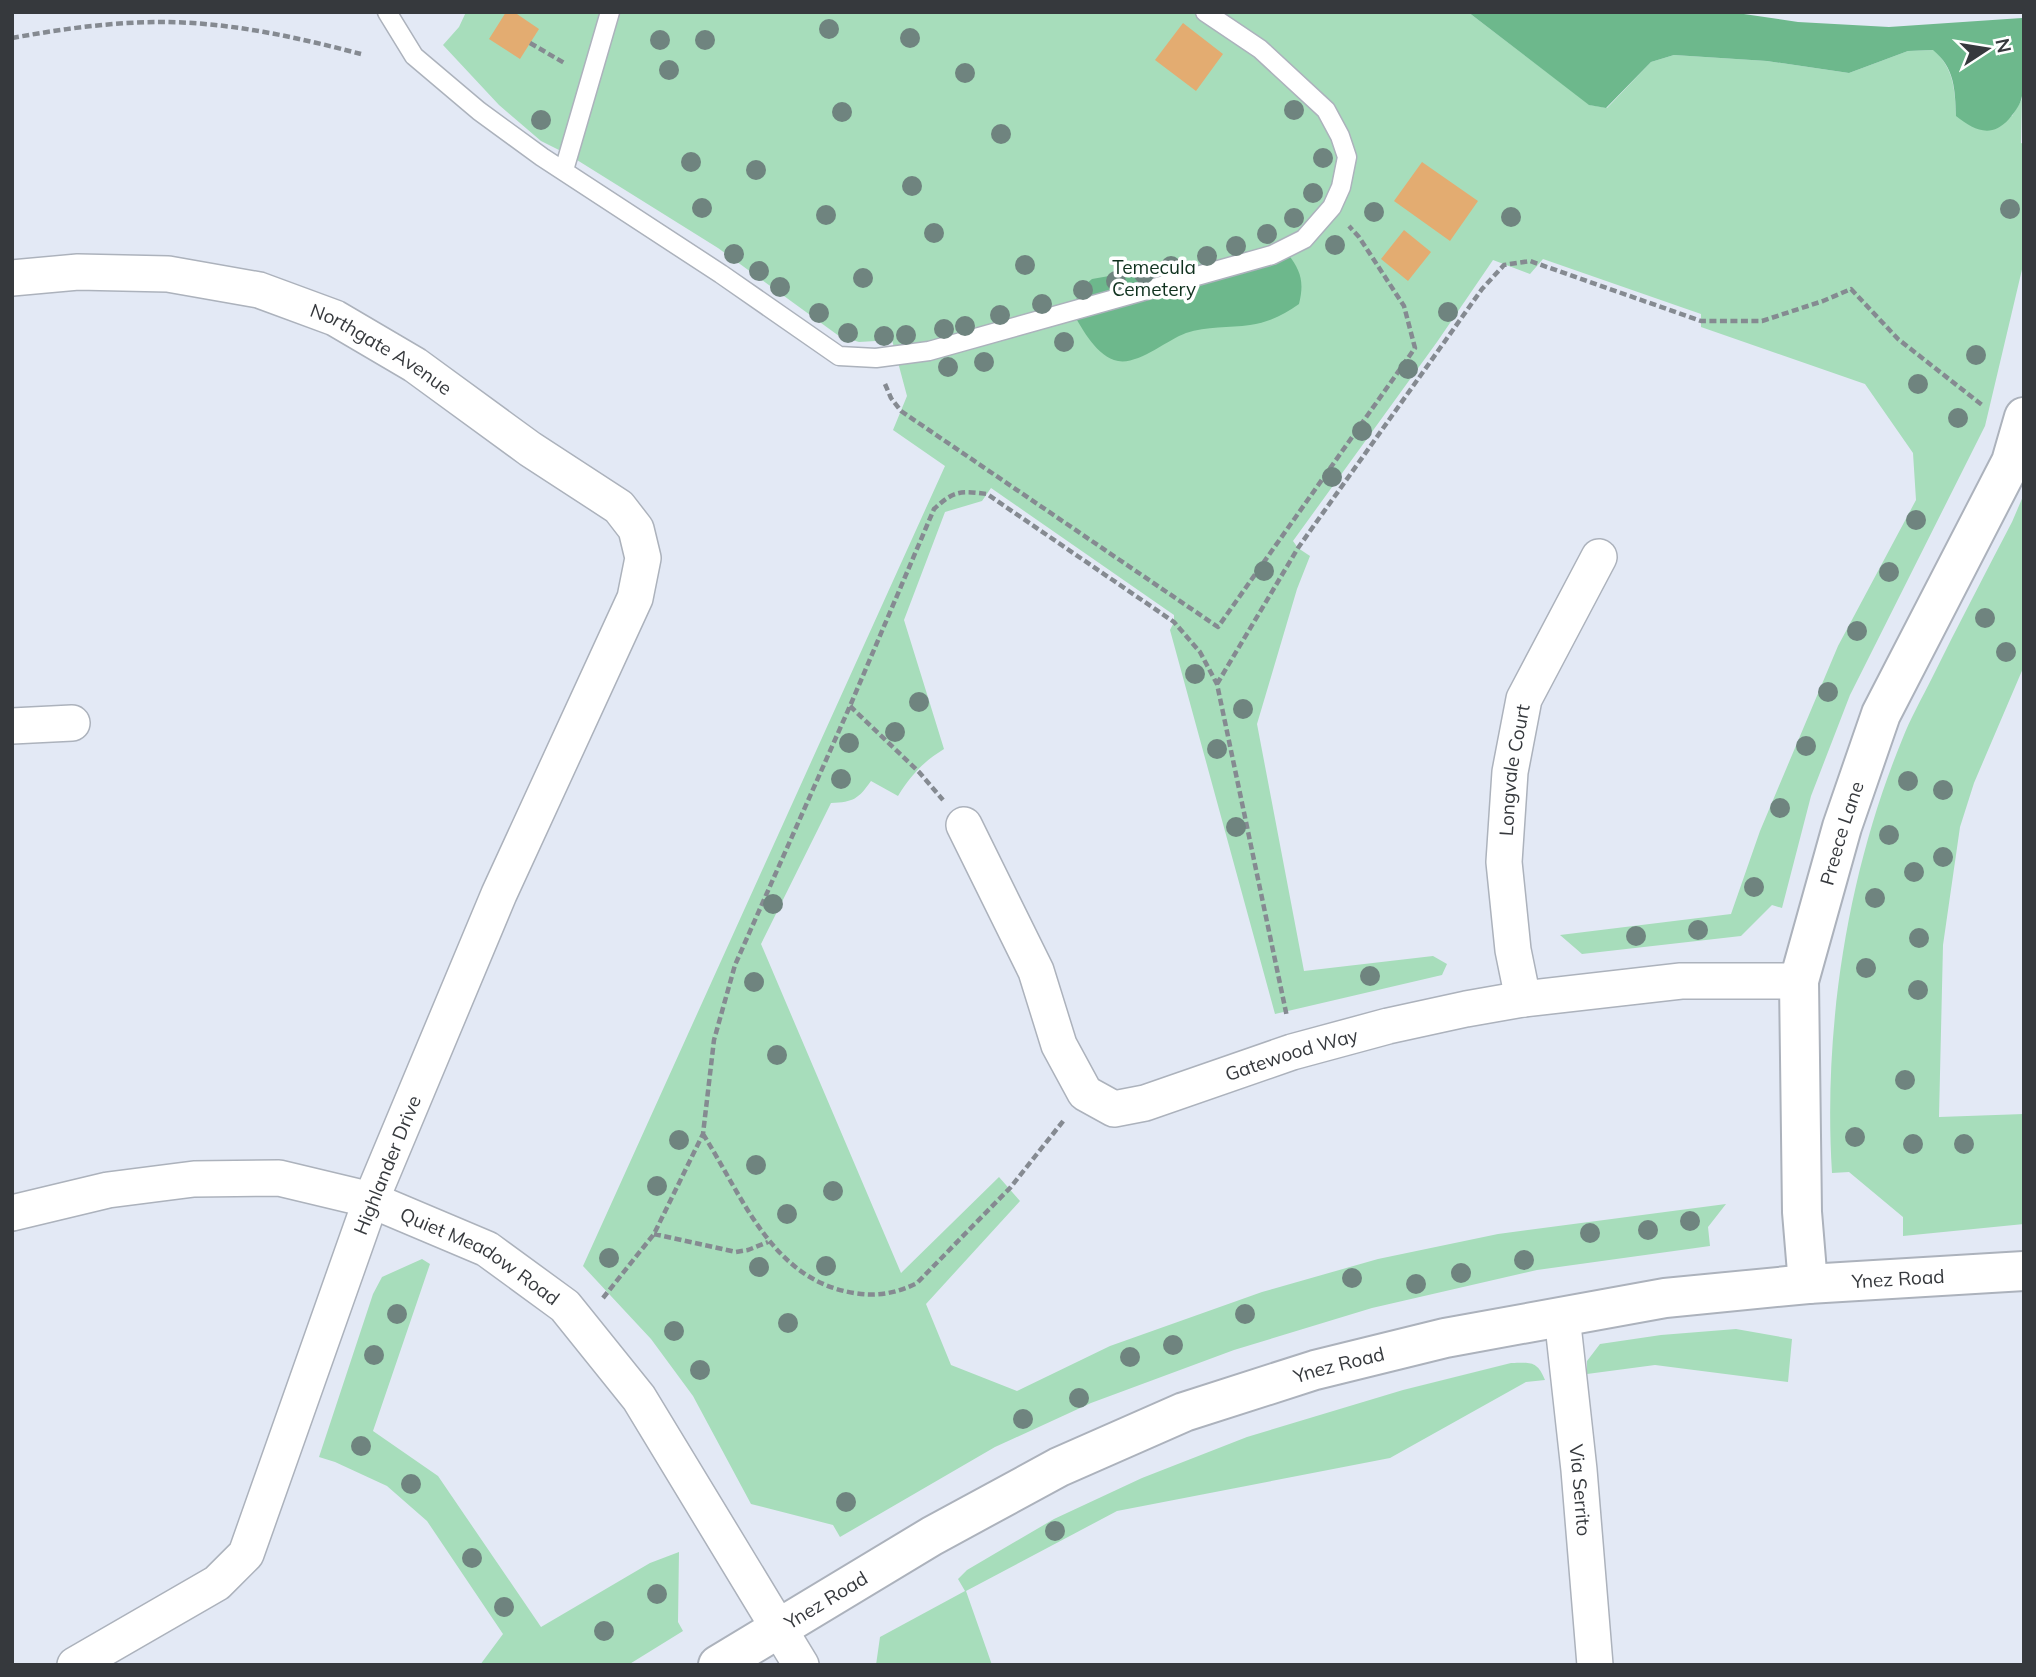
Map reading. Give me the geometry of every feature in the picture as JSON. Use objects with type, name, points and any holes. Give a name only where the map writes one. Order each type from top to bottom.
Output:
[{"type":"main road","name":"Preece Lane","points":[[1808,1284],[1802,1212],[1799,981],[1842,827],[1881,714],[2011,462],[2024,417]]},
{"type":"main road","name":"Ynez Road","points":[[718,1665],[932,1536],[1059,1467],[1184,1412],[1315,1370],[1445,1338],[1665,1298],[1808,1284],[2024,1271]]},
{"type":"street","name":"Northgate Avenue","points":[[12,278],[78,272],[168,274],[258,290],[335,318],[415,365],[530,449],[619,507],[636,529],[643,558],[635,598]]},
{"type":"street","name":"Longvale Court","points":[[1523,999],[1513,950],[1504,862],[1510,772],[1524,699],[1599,557]]},
{"type":"street","name":"Highlander Drive","points":[[75,1665],[217,1583],[246,1554],[371,1200],[499,894],[635,598]]},
{"type":"street","points":[[12,726],[72,723]]},
{"type":"street","points":[[964,825],[1036,971],[1059,1045],[1085,1094]]},
{"type":"street","name":"Gatewood Way","points":[[1085,1094],[1114,1110],[1145,1103],[1292,1052],[1376,1029],[1523,999],[1681,981],[1799,981]]},
{"type":"street","name":"Quiet Meadow Road","points":[[12,1213],[108,1190],[194,1179],[279,1178],[371,1200],[487,1249],[565,1306],[639,1398],[801,1665]]},
{"type":"street","name":"Via Serrito","points":[[1562,1316],[1579,1470],[1595,1665]]},
{"type":"lane","points":[[387,12],[414,56],[441,81],[517,140],[721,274],[839,356],[876,358],[929,351],[1272,255],[1304,239],[1332,207],[1341,187],[1347,157],[1340,136],[1326,110],[1260,49],[1205,12]]},
{"type":"lane","points":[[564,170],[610,12]]},
{"type":"path","points":[[12,38],[54,30],[161,22],[234,27],[306,39],[361,54]]},
{"type":"path","points":[[530,43],[591,79]]},
{"type":"path","points":[[876,358],[891,398],[901,411],[1218,627],[1415,348],[1404,306],[1359,237],[1332,207]]},
{"type":"path","points":[[1217,684],[1298,548],[1482,289],[1504,265],[1530,261],[1701,321],[1762,321],[1851,289],[1898,339],[1982,405]]},
{"type":"path","points":[[850,706],[919,772],[964,825]]},
{"type":"path","points":[[703,1134],[768,1242],[789,1264],[838,1291],[889,1294],[917,1283],[1010,1188],[1085,1094]]},
{"type":"path","points":[[654,1234],[736,1252],[768,1242]]},
{"type":"green space","name":"Temecula Cemetery","points":[[466,12],[1468,12],[1590,105],[1607,108],[1651,62],[1674,55],[1767,61],[1849,73],[1908,51],[1934,50],[1949,72],[1954,89],[1956,116],[2012,116],[2022,99],[2024,261],[1985,426],[1850,695],[1811,796],[1782,908],[1772,905],[1741,936],[1582,954],[1560,935],[1731,914],[1760,831],[1838,646],[1916,500],[1913,453],[1865,384],[1701,327],[1701,314],[1543,259],[1530,274],[1493,260],[1293,541],[1310,556],[1297,589],[1257,724],[1304,971],[1433,956],[1447,964],[1442,975],[1275,1014],[1170,630],[1174,615],[991,488],[982,501],[945,512],[904,620],[944,749],[918,769],[898,796],[871,781],[855,798],[831,803],[761,944],[901,1273],[999,1177],[1020,1201],[926,1304],[951,1365],[1017,1391],[1110,1346],[1262,1292],[1378,1259],[1498,1234],[1726,1204],[1708,1227],[1710,1246],[1537,1270],[1372,1308],[1234,1350],[1091,1403],[995,1447],[840,1537],[833,1525],[751,1504],[693,1396],[651,1339],[583,1266],[945,466],[893,430],[907,396],[892,340],[859,342],[839,336],[718,248],[569,155],[541,141],[499,105],[443,45],[459,27]]},
{"type":"green space","points":[[1468,12],[1730,12],[1798,22],[1889,27],[2022,18],[2022,96],[2009,119],[1989,131],[1969,125],[1956,116],[1950,72],[1933,50],[1908,51],[1849,73],[1767,61],[1674,55],[1651,62],[1606,108],[1589,105]]},
{"type":"green space","name":"Temecula Cemetery","points":[[1284,249],[1294,263],[1301,281],[1299,304],[1264,322],[1186,333],[1134,359],[1118,361],[1097,348],[1085,334],[1072,311],[1080,289],[1092,279],[1132,272],[1184,273],[1205,269],[1237,253]]},
{"type":"green space","points":[[2024,494],[2024,666],[1974,783],[1960,827],[1943,945],[1939,1117],[2024,1114],[2024,1224],[1903,1236],[1903,1217],[1849,1172],[1832,1173],[1831,1063],[1843,953],[1867,844],[1902,740]]},
{"type":"green space","points":[[422,1259],[430,1264],[373,1431],[438,1476],[541,1627],[650,1563],[679,1552],[678,1622],[683,1631],[628,1665],[480,1665],[503,1634],[427,1521],[387,1486],[319,1457],[373,1294],[382,1277]]},
{"type":"green space","points":[[1736,1329],[1792,1339],[1788,1382],[1655,1365],[1587,1374],[1587,1361],[1600,1344],[1661,1335]]},
{"type":"green space","points":[[1511,1363],[1536,1366],[1545,1380],[1526,1382],[1390,1458],[1117,1511],[966,1591],[992,1665],[876,1665],[880,1637],[965,1591],[958,1579],[967,1570],[1054,1519],[1142,1478],[1247,1437],[1403,1390]]},
{"type":"building","points":[[506,12],[514,12],[539,29],[520,59],[489,39]]},
{"type":"building","points":[[1183,23],[1223,54],[1196,91],[1155,60]]},
{"type":"building","points":[[1422,162],[1478,201],[1450,241],[1394,201]]},
{"type":"building","points":[[1404,230],[1431,252],[1408,281],[1381,259]]}]
